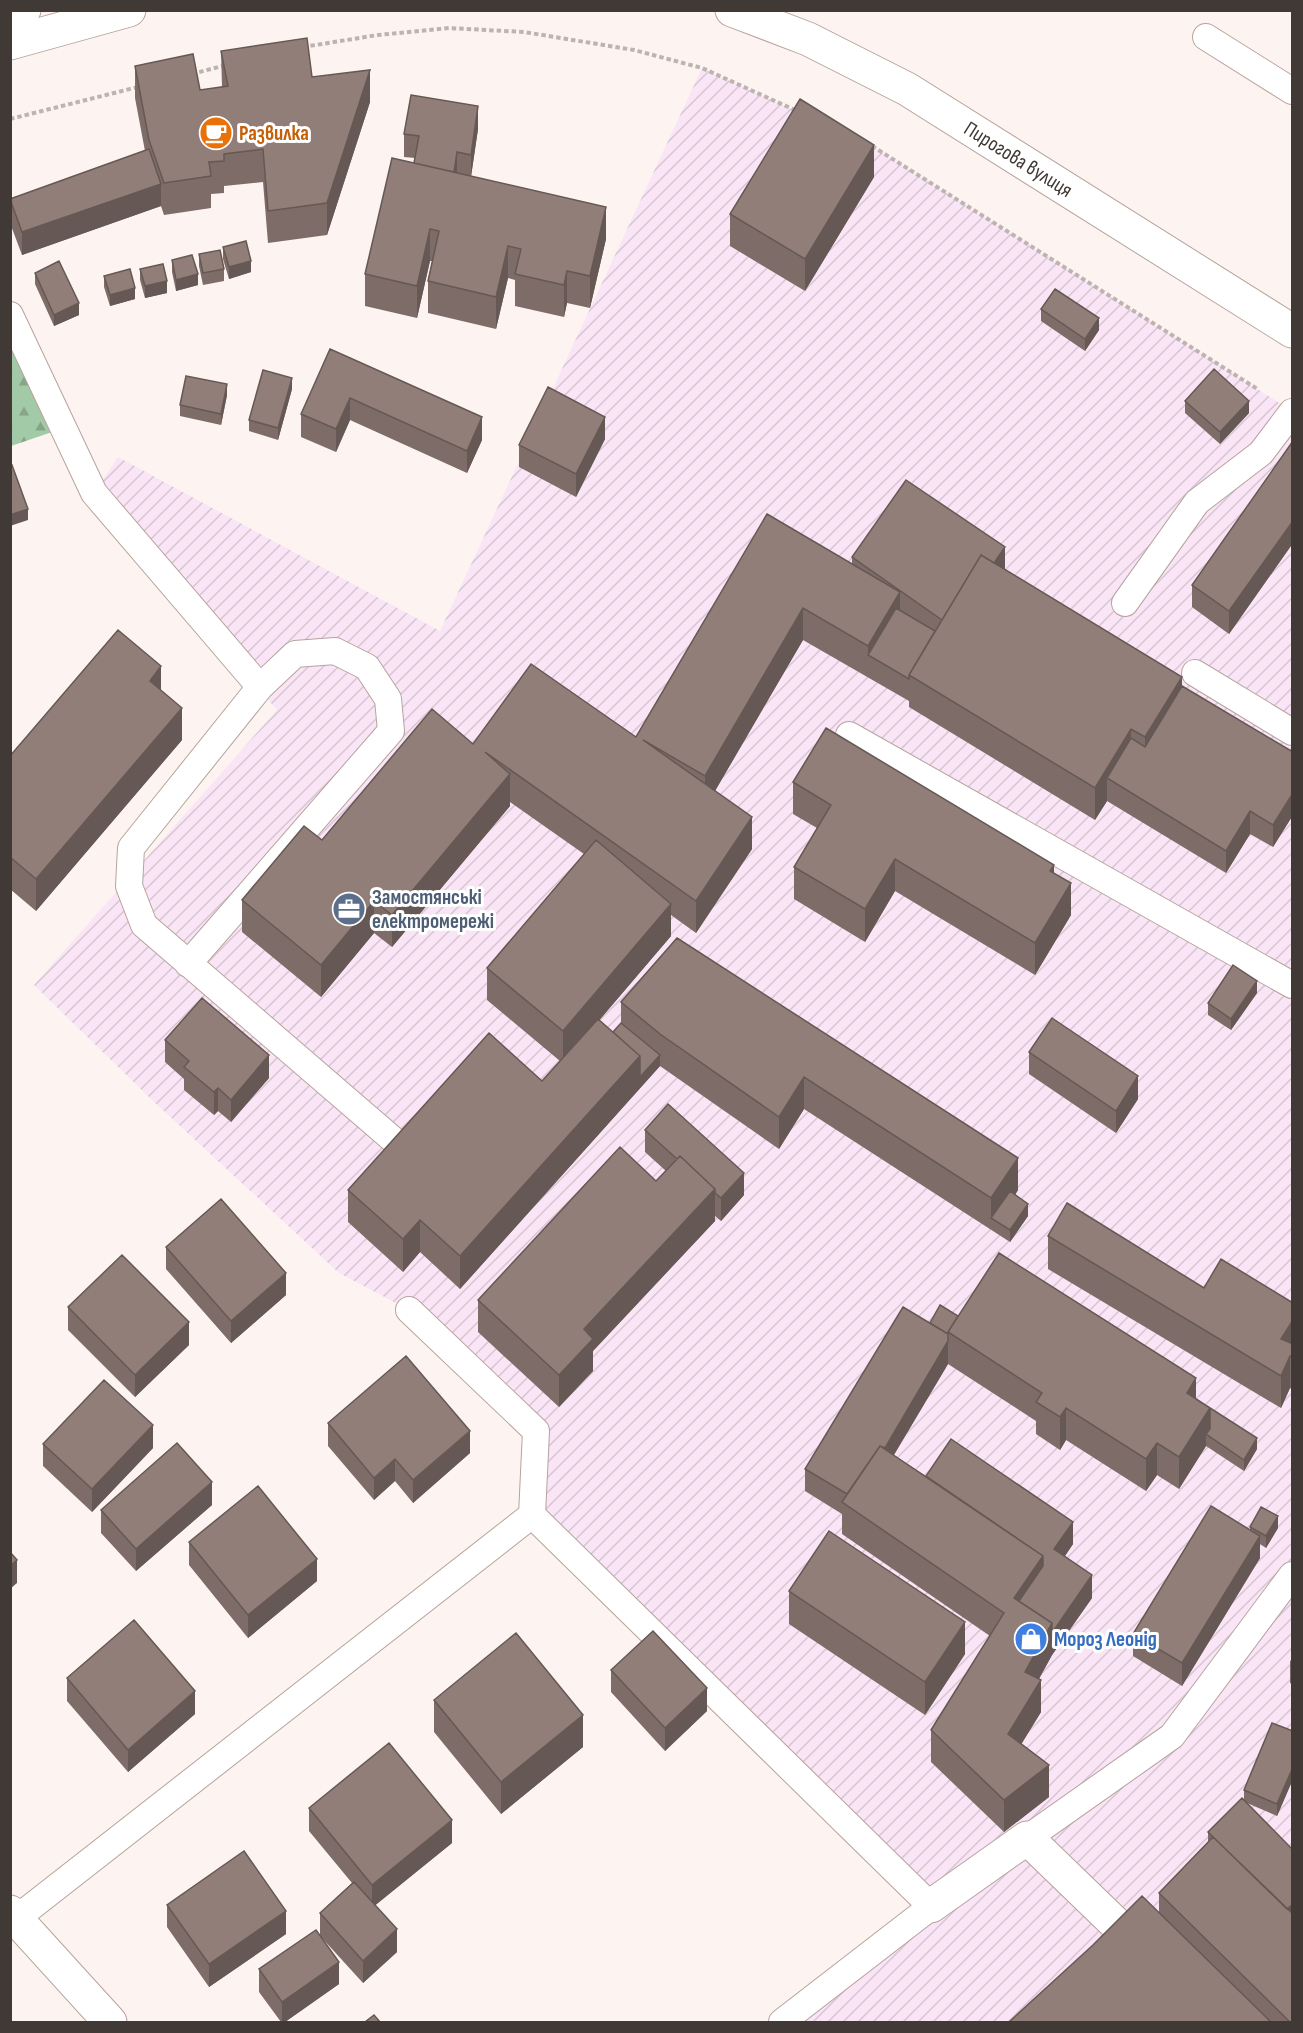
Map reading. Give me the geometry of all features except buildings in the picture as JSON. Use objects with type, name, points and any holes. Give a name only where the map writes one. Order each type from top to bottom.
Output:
[{"type":"main road","points":[[10,18],[24,10]]},
{"type":"main road","points":[[10,43],[129,10]]},
{"type":"main road","name":"Пирогова вулиця","points":[[732,10],[808,39],[907,89],[1293,331]]},
{"type":"main road","points":[[1027,1838],[1168,1974]]},
{"type":"main road","points":[[14,1915],[110,2022]]},
{"type":"lane","points":[[1206,36],[1293,91]]},
{"type":"lane","points":[[10,315],[94,493],[260,687]]},
{"type":"lane","points":[[1125,603],[1197,502],[1261,453],[1293,412]]},
{"type":"lane","points":[[188,964],[391,731],[388,699],[367,667],[335,651],[295,654],[260,687],[131,848],[129,886],[144,925],[188,964],[397,1143]]},
{"type":"lane","points":[[1195,673],[1293,732]]},
{"type":"lane","points":[[849,735],[1293,985]]},
{"type":"lane","points":[[14,1915],[532,1515],[537,1431],[409,1310]]},
{"type":"lane","points":[[532,1515],[932,1906]]},
{"type":"lane","points":[[782,2022],[932,1906],[1172,1736],[1293,1575]]},
{"type":"path","points":[[296,49],[378,35],[450,28],[524,32],[634,50],[702,68],[798,112]]},
{"type":"path","points":[[191,74],[237,63]]},
{"type":"path","points":[[10,119],[144,85]]},
{"type":"path","points":[[863,142],[1263,392]]},
{"type":"shaded area","points":[[702,68],[874,147],[1292,411],[1292,2022],[782,2022],[931,1906],[532,1515],[536,1431],[409,1310],[339,1273],[152,1100],[34,985],[277,710],[94,493],[118,457],[440,631]]},
{"type":"green space","points":[[10,315],[64,428],[11,446],[10,446]]},
{"type":"place","name":"Развилка","points":[[216,133]]},
{"type":"place","name":"Замостянські електромережі","points":[[349,909]]},
{"type":"place","name":"Мороз Леонід","points":[[1031,1639]]}]
